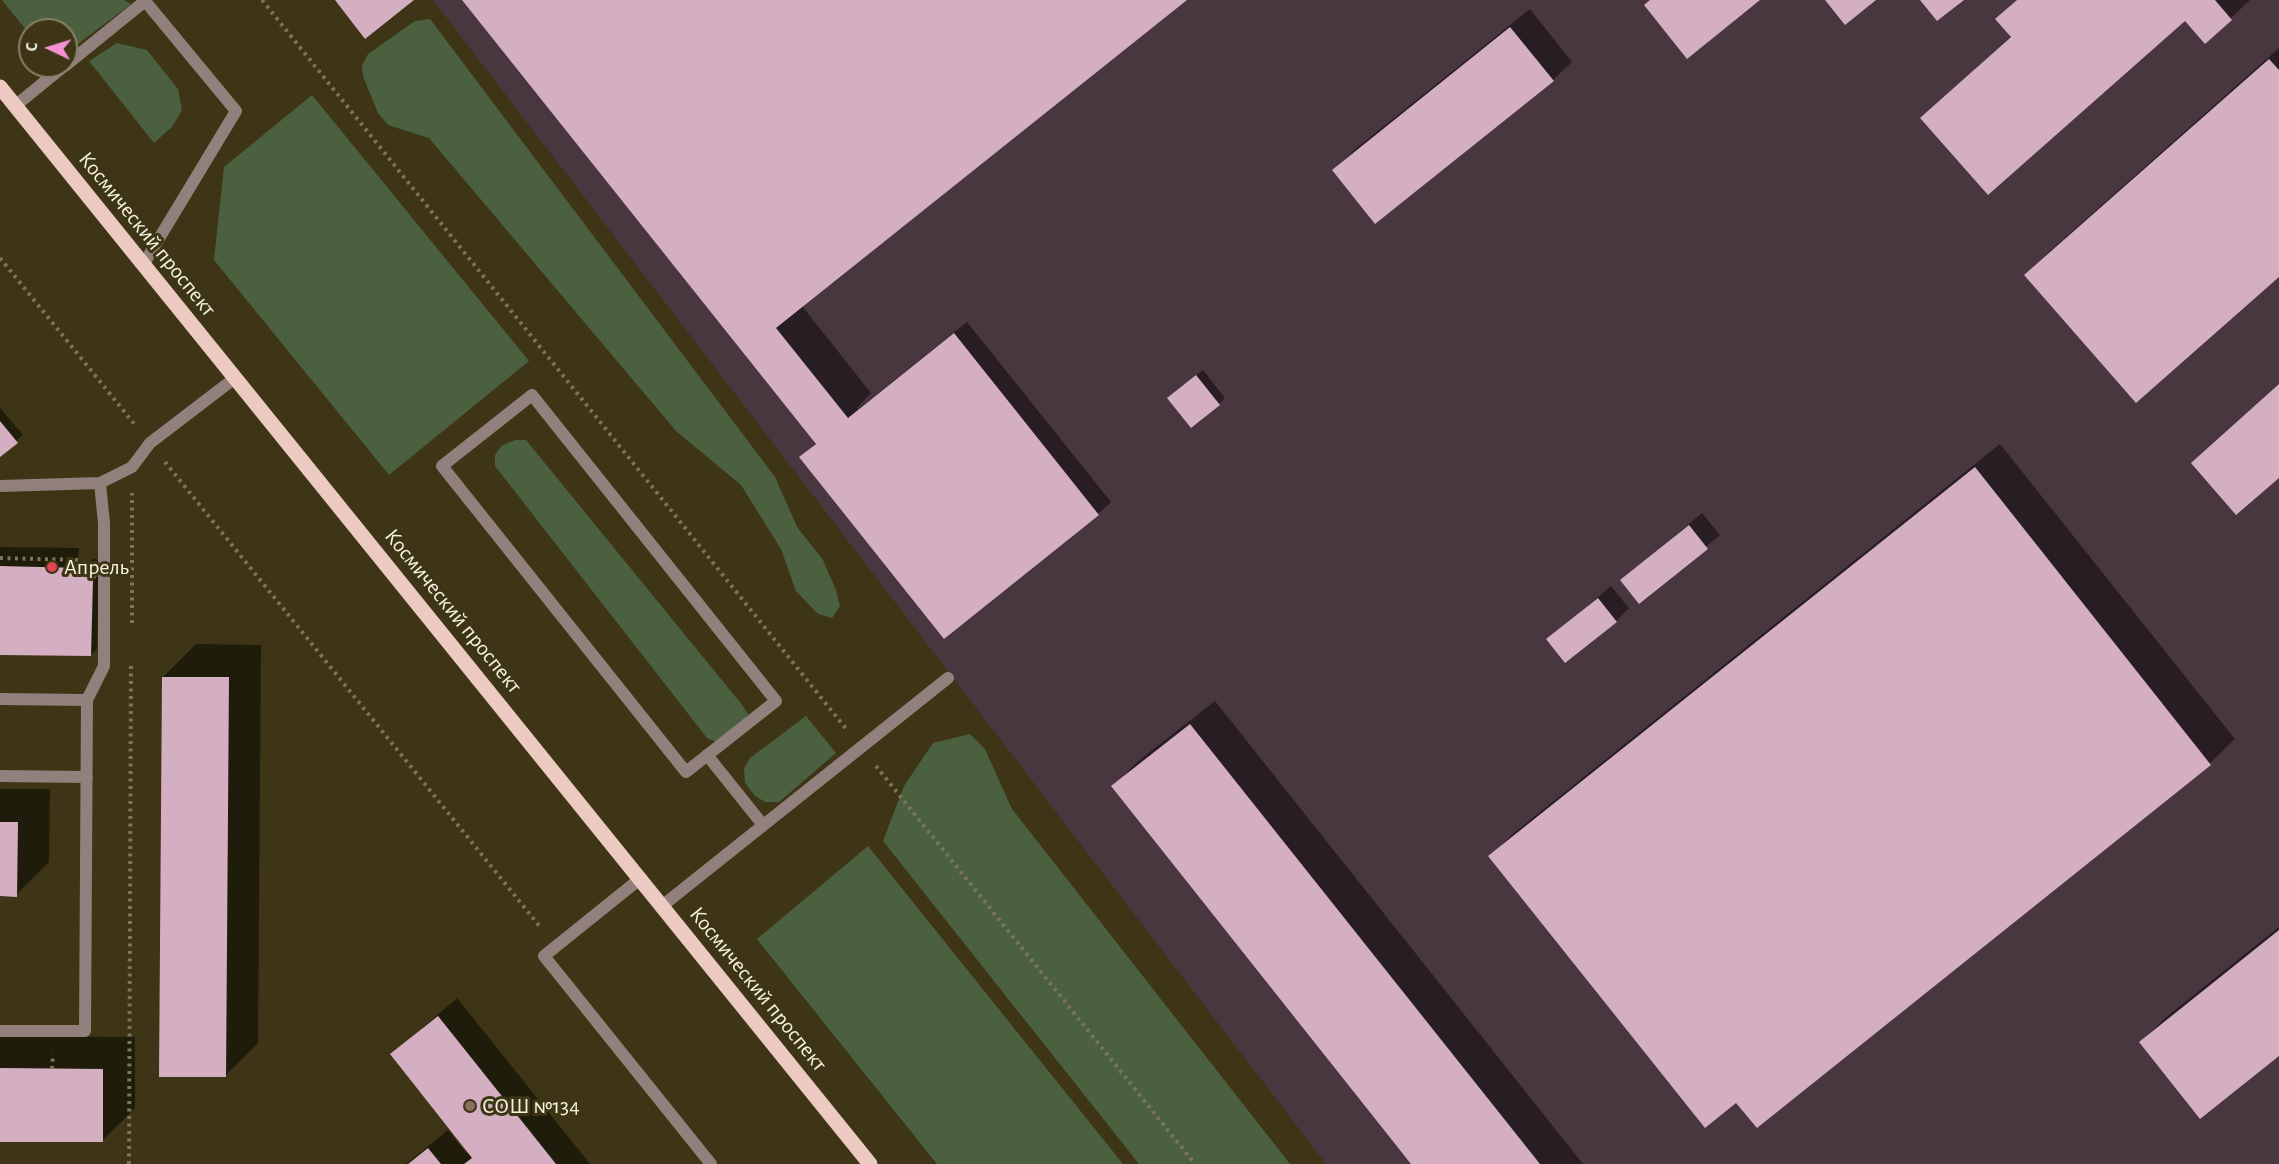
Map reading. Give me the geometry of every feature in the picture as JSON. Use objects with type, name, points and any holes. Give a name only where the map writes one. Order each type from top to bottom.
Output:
[{"type":"main road","name":"Космический проспект","points":[[0,87],[870,1164]]},
{"type":"lane","points":[[78,55],[145,1],[236,111],[144,265]]},
{"type":"lane","points":[[15,106],[49,78]]},
{"type":"lane","points":[[0,486],[100,483],[132,467],[150,443],[235,378]]},
{"type":"lane","points":[[532,395],[776,701],[708,755],[687,772],[442,466],[532,395]]},
{"type":"lane","points":[[0,1031],[85,1031],[87,700],[104,666],[104,523],[100,483]]},
{"type":"lane","points":[[662,906],[948,678]]},
{"type":"lane","points":[[0,699],[87,700]]},
{"type":"lane","points":[[708,755],[763,825]]},
{"type":"lane","points":[[0,776],[87,777]]},
{"type":"lane","points":[[641,878],[544,956],[711,1164]]},
{"type":"path","points":[[262,0],[1195,1164]]},
{"type":"path","points":[[0,258],[556,946]]},
{"type":"path","points":[[131,633],[132,467]]},
{"type":"path","points":[[0,558],[104,560]]},
{"type":"path","points":[[52,567],[53,559]]},
{"type":"path","points":[[129,1164],[131,656]]},
{"type":"shaded area","points":[[433,0],[2279,0],[2279,1164],[1326,1164]]},
{"type":"green space","points":[[2,0],[124,0],[131,4],[78,44],[78,18],[18,18],[18,20]]},
{"type":"green space","points":[[430,19],[775,477],[797,527],[823,560],[836,590],[840,606],[832,618],[818,614],[796,591],[781,549],[741,485],[676,431],[429,138],[388,125],[378,113],[363,76],[362,66],[368,54],[415,21]]},
{"type":"green space","points":[[117,43],[147,50],[178,89],[182,110],[172,127],[154,143],[89,61]]},
{"type":"green space","points":[[312,95],[529,361],[389,475],[214,260],[224,167]]},
{"type":"green space","points":[[515,440],[526,440],[743,706],[748,714],[745,719],[716,742],[707,738],[495,466],[495,455],[501,446]]},
{"type":"green space","points":[[806,716],[836,753],[779,802],[765,802],[755,796],[745,783],[744,768],[750,758]]},
{"type":"green space","points":[[970,734],[985,749],[1012,809],[1290,1164],[1139,1164],[883,841],[904,786],[933,743]]},
{"type":"green space","points":[[868,846],[1123,1164],[937,1164],[757,939]]},
{"type":"building","points":[[335,0],[414,0],[365,39]]},
{"type":"building","points":[[462,0],[1187,0],[776,328],[848,418],[954,333],[1099,515],[944,639],[799,457],[816,444]]},
{"type":"building","points":[[1650,0],[1760,0],[1687,59],[1644,5]]},
{"type":"building","points":[[1825,0],[1876,0],[1845,25]]},
{"type":"building","points":[[1920,0],[1964,0],[1937,21]]},
{"type":"building","points":[[2017,0],[2215,0],[2232,20],[2205,44],[2185,21],[1988,195],[1920,118],[2011,37],[1995,19]]},
{"type":"building","points":[[1510,27],[1554,81],[1375,224],[1332,170]]},
{"type":"building","points":[[2269,59],[2279,70],[2279,277],[2136,403],[2024,275]]},
{"type":"building","points":[[1196,375],[1220,405],[1191,428],[1167,398]]},
{"type":"building","points":[[2279,384],[2279,478],[2236,515],[2191,463]]},
{"type":"building","points":[[0,421],[18,443],[0,457]]},
{"type":"building","points":[[1975,467],[2211,765],[1757,1128],[1736,1103],[1705,1128],[1488,856]]},
{"type":"building","points":[[1689,525],[1708,549],[1639,604],[1620,580]]},
{"type":"building","points":[[88,563],[99,574],[93,580],[91,656],[0,655],[0,566],[81,568]]},
{"type":"building","points":[[1598,598],[1617,622],[1565,663],[1546,639]]},
{"type":"building","points":[[162,677],[229,677],[226,1077],[159,1077]]},
{"type":"building","points":[[1190,724],[1540,1164],[1411,1164],[1111,786]]},
{"type":"building","points":[[0,822],[18,822],[17,897],[0,896]]},
{"type":"building","points":[[2279,930],[2279,1056],[2200,1119],[2139,1042]]},
{"type":"building","name":"СОШ №134","points":[[438,1016],[556,1164],[464,1164],[472,1158],[390,1054]]},
{"type":"building","points":[[0,1068],[103,1069],[103,1142],[0,1142]]},
{"type":"building","name":"СОШ №134","points":[[428,1148],[441,1164],[408,1164]]},
{"type":"place","name":"Апрель","points":[[52,567]]},
{"type":"place","name":"СОШ №134","points":[[470,1106]]}]
